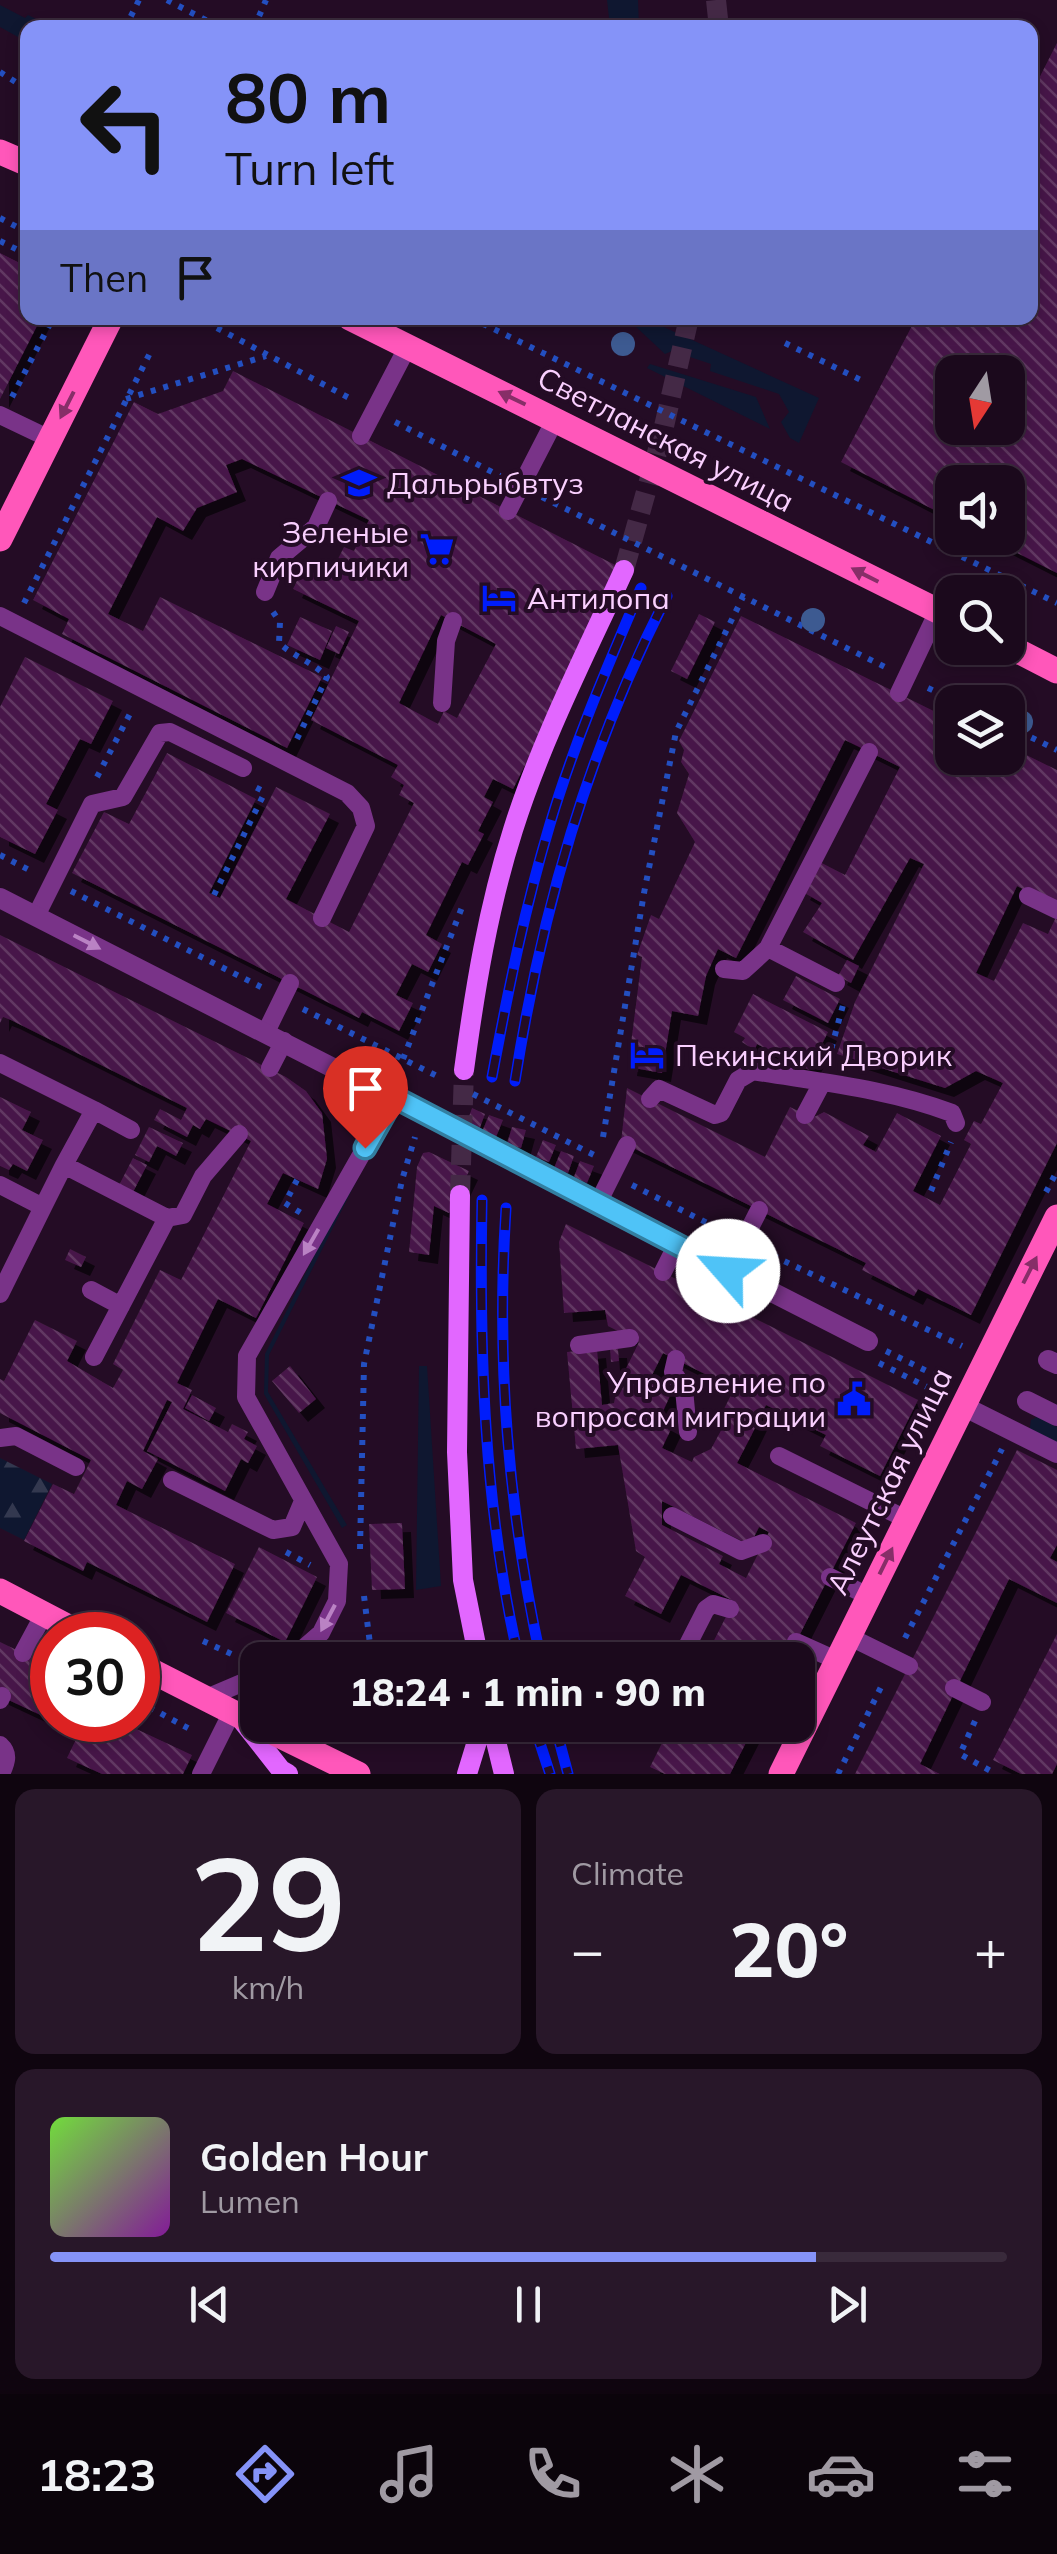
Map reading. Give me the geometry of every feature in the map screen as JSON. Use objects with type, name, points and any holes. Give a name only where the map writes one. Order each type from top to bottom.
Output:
[{"type":"main road","points":[[0,539],[107,325]]},
{"type":"main road","name":"Светланская улица","points":[[364,325],[935,610]]},
{"type":"main road","points":[[460,1078],[479,964],[513,829],[566,697],[624,570]]},
{"type":"main road","points":[[1025,654],[1057,670]]},
{"type":"main road","points":[[460,1195],[457,1452],[463,1580],[475,1642]]},
{"type":"main road","name":"Алеутская улица","points":[[780,1774],[906,1520],[953,1395],[1048,1212]]},
{"type":"main road","points":[[0,1592],[40,1612]]},
{"type":"main road","points":[[160,1676],[240,1716]]},
{"type":"main road","points":[[261,1742],[279,1770]]},
{"type":"main road","points":[[293,1742],[358,1774]]},
{"type":"main road","points":[[467,1774],[477,1742]]},
{"type":"main road","points":[[496,1742],[504,1774]]},
{"type":"street","points":[[0,898],[274,1036],[389,1105],[724,1269],[867,1348]]},
{"type":"street","points":[[953,1395],[1057,1453]]},
{"type":"street","points":[[1027,1401],[1057,1416]]},
{"type":"lane","points":[[362,436],[408,346]]},
{"type":"lane","points":[[1,415],[50,439]]},
{"type":"lane","points":[[508,511],[555,420]]},
{"type":"lane","points":[[266,592],[279,558],[316,528],[328,500]]},
{"type":"lane","points":[[7,620],[347,793],[364,816],[364,836],[322,918]]},
{"type":"lane","points":[[442,703],[446,640],[452,621]]},
{"type":"lane","points":[[903,685],[935,632]]},
{"type":"lane","points":[[36,916],[92,804],[123,798],[160,733],[170,732],[243,768]]},
{"type":"lane","points":[[724,969],[742,971],[768,948],[869,752]]},
{"type":"lane","points":[[1028,896],[1057,910]]},
{"type":"lane","points":[[768,948],[836,983]]},
{"type":"lane","points":[[270,1068],[286,991]]},
{"type":"lane","points":[[0,1063],[131,1130]]},
{"type":"lane","points":[[650,1099],[659,1089],[715,1114],[721,1113],[738,1080],[753,1071],[939,1108],[952,1113],[956,1123]]},
{"type":"lane","points":[[806,1115],[822,1082]]},
{"type":"lane","points":[[311,1642],[321,1633],[337,1601],[339,1564],[246,1397],[247,1356],[389,1105]]},
{"type":"lane","points":[[0,1294],[94,1110]]},
{"type":"lane","points":[[64,1165],[167,1218],[183,1216],[203,1176],[238,1134]]},
{"type":"lane","points":[[597,1205],[627,1144]]},
{"type":"lane","points":[[0,1185],[43,1207]]},
{"type":"lane","points":[[707,1295],[743,1242],[758,1210]]},
{"type":"lane","points":[[94,1357],[167,1218]]},
{"type":"lane","points":[[663,1272],[676,1246]]},
{"type":"lane","points":[[91,1290],[121,1306]]},
{"type":"lane","points":[[579,1345],[630,1338]]},
{"type":"lane","points":[[676,1359],[673,1372],[684,1390],[688,1432]]},
{"type":"lane","points":[[0,1438],[16,1436],[76,1467]]},
{"type":"lane","points":[[779,1456],[906,1520]]},
{"type":"lane","points":[[172,1480],[273,1530],[292,1527],[304,1501]]},
{"type":"lane","points":[[672,1516],[742,1551],[763,1543]]},
{"type":"lane","points":[[830,1577],[868,1596]]},
{"type":"lane","points":[[689,1642],[706,1609],[713,1604],[730,1609]]},
{"type":"lane","points":[[848,1636],[902,1662]]},
{"type":"lane","points":[[24,1653],[30,1641]]},
{"type":"lane","points":[[815,1651],[836,1660]]},
{"type":"lane","points":[[204,1699],[240,1679]]},
{"type":"lane","points":[[954,1688],[982,1702]]},
{"type":"lane","points":[[201,1774],[240,1726]]},
{"type":"lane","points":[[0,1745],[7,1758],[1,1774]]},
{"type":"path","points":[[167,0],[205,20]]},
{"type":"path","points":[[0,218],[19,228]]},
{"type":"path","points":[[1,415],[49,325]]},
{"type":"path","points":[[486,325],[1057,603]]},
{"type":"path","points":[[217,328],[521,487],[743,596],[903,685],[935,695]]},
{"type":"path","points":[[784,343],[861,380]]},
{"type":"path","points":[[7,620],[152,349]]},
{"type":"path","points":[[124,400],[268,355]]},
{"type":"path","points":[[266,592],[266,600],[280,622],[279,643],[326,677],[285,762]]},
{"type":"path","points":[[600,1158],[644,893],[676,732],[743,596]]},
{"type":"path","points":[[103,766],[142,689]]},
{"type":"path","points":[[1025,734],[1057,750]]},
{"type":"path","points":[[214,896],[258,808]]},
{"type":"path","points":[[0,855],[286,991],[439,1077]]},
{"type":"path","points":[[404,1060],[470,887]]},
{"type":"path","points":[[822,1082],[840,1015]]},
{"type":"path","points":[[460,1078],[600,1158],[612,1174],[743,1242],[968,1349]]},
{"type":"path","points":[[360,1560],[364,1364],[402,1180],[417,1132],[389,1105]]},
{"type":"path","points":[[931,1192],[948,1157],[956,1123]]},
{"type":"path","points":[[1048,1212],[1057,1171]]},
{"type":"path","points":[[297,1180],[284,1203],[305,1216]]},
{"type":"path","points":[[867,1348],[953,1395]]},
{"type":"path","points":[[867,1348],[953,1395]]},
{"type":"path","points":[[838,1774],[902,1662],[1012,1430]]},
{"type":"path","points":[[273,1546],[326,1573]]},
{"type":"path","points":[[363,1591],[370,1642]]},
{"type":"path","points":[[203,1641],[240,1661]]},
{"type":"path","points":[[982,1702],[960,1754],[996,1774]]},
{"type":"green space","points":[[607,0],[638,0],[639,20],[609,20]]},
{"type":"green space","points":[[0,5],[38,20],[20,20],[20,38],[0,27]]},
{"type":"green space","points":[[634,325],[659,325],[819,398],[799,443],[790,438],[781,422],[789,412],[779,394],[710,371],[711,364],[672,351],[665,354]]},
{"type":"green space","points":[[650,364],[756,397],[770,429],[647,368]]},
{"type":"green space","points":[[361,1162],[365,1164],[269,1355],[268,1392],[347,1525],[342,1528],[264,1394],[265,1354]]},
{"type":"green space","points":[[419,1366],[427,1366],[441,1586],[416,1590]]},
{"type":"green space","points":[[1037,1417],[1057,1427],[1057,1447],[1029,1433],[1031,1420]]},
{"type":"green space","points":[[0,1458],[52,1484],[24,1540],[0,1528]]},
{"type":"building","points":[[1057,43],[1057,573],[1022,555],[1025,555],[1025,465],[935,465],[935,510],[841,462],[912,325],[1038,325],[1038,80]]},
{"type":"building","points":[[0,253],[20,263],[20,325],[37,325],[0,399]]},
{"type":"building","points":[[233,371],[623,569],[513,789],[493,779],[484,797],[493,802],[478,831],[484,834],[468,865],[462,862],[426,935],[442,944],[428,972],[412,964],[396,995],[413,1003],[399,1031],[362,1012],[359,1018],[72,873],[104,812],[129,824],[167,753],[256,799],[209,893],[220,898],[276,787],[330,814],[286,899],[349,932],[414,803],[399,795],[404,785],[391,777],[398,765],[311,720],[359,621],[293,589],[303,568],[328,579],[344,547],[354,551],[369,520],[242,459],[226,465],[237,492],[197,508],[183,531],[157,517],[108,614],[143,631],[160,597],[322,677],[287,748],[62,634],[69,619],[33,600],[134,402],[158,414],[223,391]],"holes":[[[441,615],[496,644],[457,718],[444,711],[438,724],[399,703]]]},
{"type":"building","points":[[699,614],[715,622],[687,679],[671,671]]},
{"type":"building","points":[[741,616],[935,712],[935,775],[1025,775],[1025,754],[1057,770],[1057,906],[1017,886],[976,973],[994,981],[1023,923],[1048,934],[1057,915],[1057,1143],[971,1315],[918,1289],[914,1296],[862,1270],[866,1263],[621,1142],[627,1088],[765,1157],[790,1107],[812,1118],[824,1112],[869,1136],[863,1145],[876,1152],[897,1113],[941,1136],[913,1191],[940,1205],[971,1144],[964,1140],[974,1121],[981,1124],[1003,1083],[976,1071],[945,1088],[837,1054],[855,1002],[924,864],[910,858],[853,960],[803,932],[822,903],[801,891],[818,861],[845,875],[900,767],[845,740],[736,958],[718,949],[706,976],[698,1016],[672,1011],[662,1073],[628,1067],[642,957],[637,955],[651,915],[659,919],[695,842],[677,813],[689,774],[681,762],[684,750],[679,741]]},
{"type":"building","points":[[300,617],[332,631],[320,660],[287,645]]},
{"type":"building","points":[[336,626],[349,632],[339,654],[326,648]]},
{"type":"building","points":[[25,657],[113,701],[91,744],[80,739],[46,804],[58,810],[35,854],[0,837],[0,707]]},
{"type":"building","points":[[0,935],[286,1077],[306,1091],[322,1113],[327,1159],[318,1189],[283,1173],[267,1204],[304,1223],[256,1318],[218,1299],[177,1383],[192,1390],[183,1409],[228,1432],[232,1424],[248,1432],[244,1439],[257,1446],[248,1463],[241,1459],[225,1491],[147,1451],[172,1402],[167,1400],[143,1451],[158,1459],[142,1489],[127,1481],[116,1505],[235,1564],[207,1622],[87,1562],[83,1571],[24,1541],[53,1484],[74,1494],[91,1460],[0,1413],[0,1379],[4,1381],[35,1320],[77,1341],[67,1361],[113,1388],[123,1370],[113,1364],[160,1270],[181,1280],[251,1141],[206,1119],[200,1129],[193,1125],[187,1137],[154,1120],[160,1109],[181,1120],[187,1108],[11,1020],[3,1017],[0,1023]]},
{"type":"building","points":[[847,960],[859,966],[851,983],[838,976]]},
{"type":"building","points":[[796,976],[840,999],[828,1023],[783,1000]]},
{"type":"building","points":[[753,994],[828,1032],[809,1070],[757,1044],[755,1049],[748,1046],[742,1042],[745,1038],[734,1032]]},
{"type":"building","points":[[0,1097],[31,1112],[22,1130],[43,1140],[27,1171],[13,1164],[9,1170],[0,1166]]},
{"type":"building","points":[[472,1108],[485,1114],[479,1130],[466,1125]]},
{"type":"building","points":[[489,1115],[503,1120],[496,1137],[482,1132]]},
{"type":"building","points":[[149,1127],[183,1143],[176,1156],[157,1146],[149,1162],[135,1155]]},
{"type":"building","points":[[512,1127],[526,1130],[521,1148],[507,1144]]},
{"type":"building","points":[[543,1140],[556,1145],[549,1162],[536,1157]]},
{"type":"building","points":[[561,1151],[574,1156],[568,1173],[554,1168]]},
{"type":"building","points":[[429,1152],[469,1171],[449,1213],[434,1206],[429,1255],[409,1252],[417,1167],[423,1153]]},
{"type":"building","points":[[133,1158],[147,1165],[132,1194],[118,1187]]},
{"type":"building","points":[[580,1161],[594,1166],[587,1183],[574,1177]]},
{"type":"building","points":[[566,1224],[918,1400],[880,1476],[820,1446],[826,1435],[766,1405],[737,1463],[856,1523],[796,1642],[713,1642],[734,1601],[681,1575],[661,1614],[625,1596],[645,1557],[636,1551],[618,1445],[576,1449],[567,1352],[597,1349],[602,1405],[614,1403],[617,1387],[639,1342],[608,1326],[605,1310],[564,1313],[559,1242]],"holes":[[[663,1353],[729,1386],[732,1379],[742,1384],[735,1398],[731,1395],[719,1419],[725,1423],[711,1449],[692,1462],[662,1448],[672,1427],[659,1420],[673,1389],[650,1379]],[[662,1501],[750,1545],[759,1527],[769,1532],[746,1578],[719,1564],[723,1556],[662,1525]]]},
{"type":"building","points":[[70,1249],[86,1257],[81,1267],[65,1260]]},
{"type":"building","points":[[610,1349],[618,1349],[619,1361],[611,1362]]},
{"type":"building","points":[[290,1366],[316,1399],[299,1413],[272,1381]]},
{"type":"building","points":[[192,1395],[216,1408],[209,1421],[185,1408]]},
{"type":"building","points":[[1017,1450],[1057,1470],[1057,1545],[1050,1558],[1057,1562],[1057,1603],[1009,1579],[920,1764],[940,1774],[855,1774]]},
{"type":"building","points":[[402,1523],[405,1589],[372,1590],[369,1524]]},
{"type":"building","points":[[259,1547],[317,1577],[285,1642],[226,1613]]},
{"type":"building","points":[[1057,1634],[1057,1764],[1052,1774],[1021,1774],[993,1760]]},
{"type":"building","points":[[0,1642],[30,1656],[30,1710],[0,1696]]},
{"type":"building","points":[[160,1740],[192,1755],[183,1774],[102,1774],[67,1758],[75,1742]]},
{"type":"building","points":[[662,1742],[746,1742],[730,1774],[665,1774],[650,1767]]},
{"type":"tunnel","points":[[716,0],[718,20]]},
{"type":"tunnel","points":[[624,570],[687,325]]},
{"type":"tunnel","points":[[460,1195],[464,1070]]},
{"type":"railway","points":[[492,1077],[518,949],[559,794],[641,588]]},
{"type":"railway","points":[[515,1081],[539,955],[571,833],[613,714],[667,596]]},
{"type":"railway","points":[[482,1200],[486,1431],[498,1546],[515,1642]]},
{"type":"railway","points":[[506,1208],[503,1323],[507,1435],[520,1547],[538,1642]]},
{"type":"railway","points":[[540,1742],[550,1774]]},
{"type":"railway","points":[[560,1742],[568,1774]]},
{"type":"place","name":"Дальрыбвтуз","points":[[359,483]]},
{"type":"place","name":"Зеленые кирпичики","points":[[437,549]]},
{"type":"place","name":"Антилопа","points":[[499,598]]},
{"type":"place","name":"Пекинский Дворик","points":[[647,1055]]},
{"type":"place","name":"Управление по вопросам миграции","points":[[854,1399]]},
{"type":"route","points":[[365,1148],[394,1097],[728,1271]]}]
